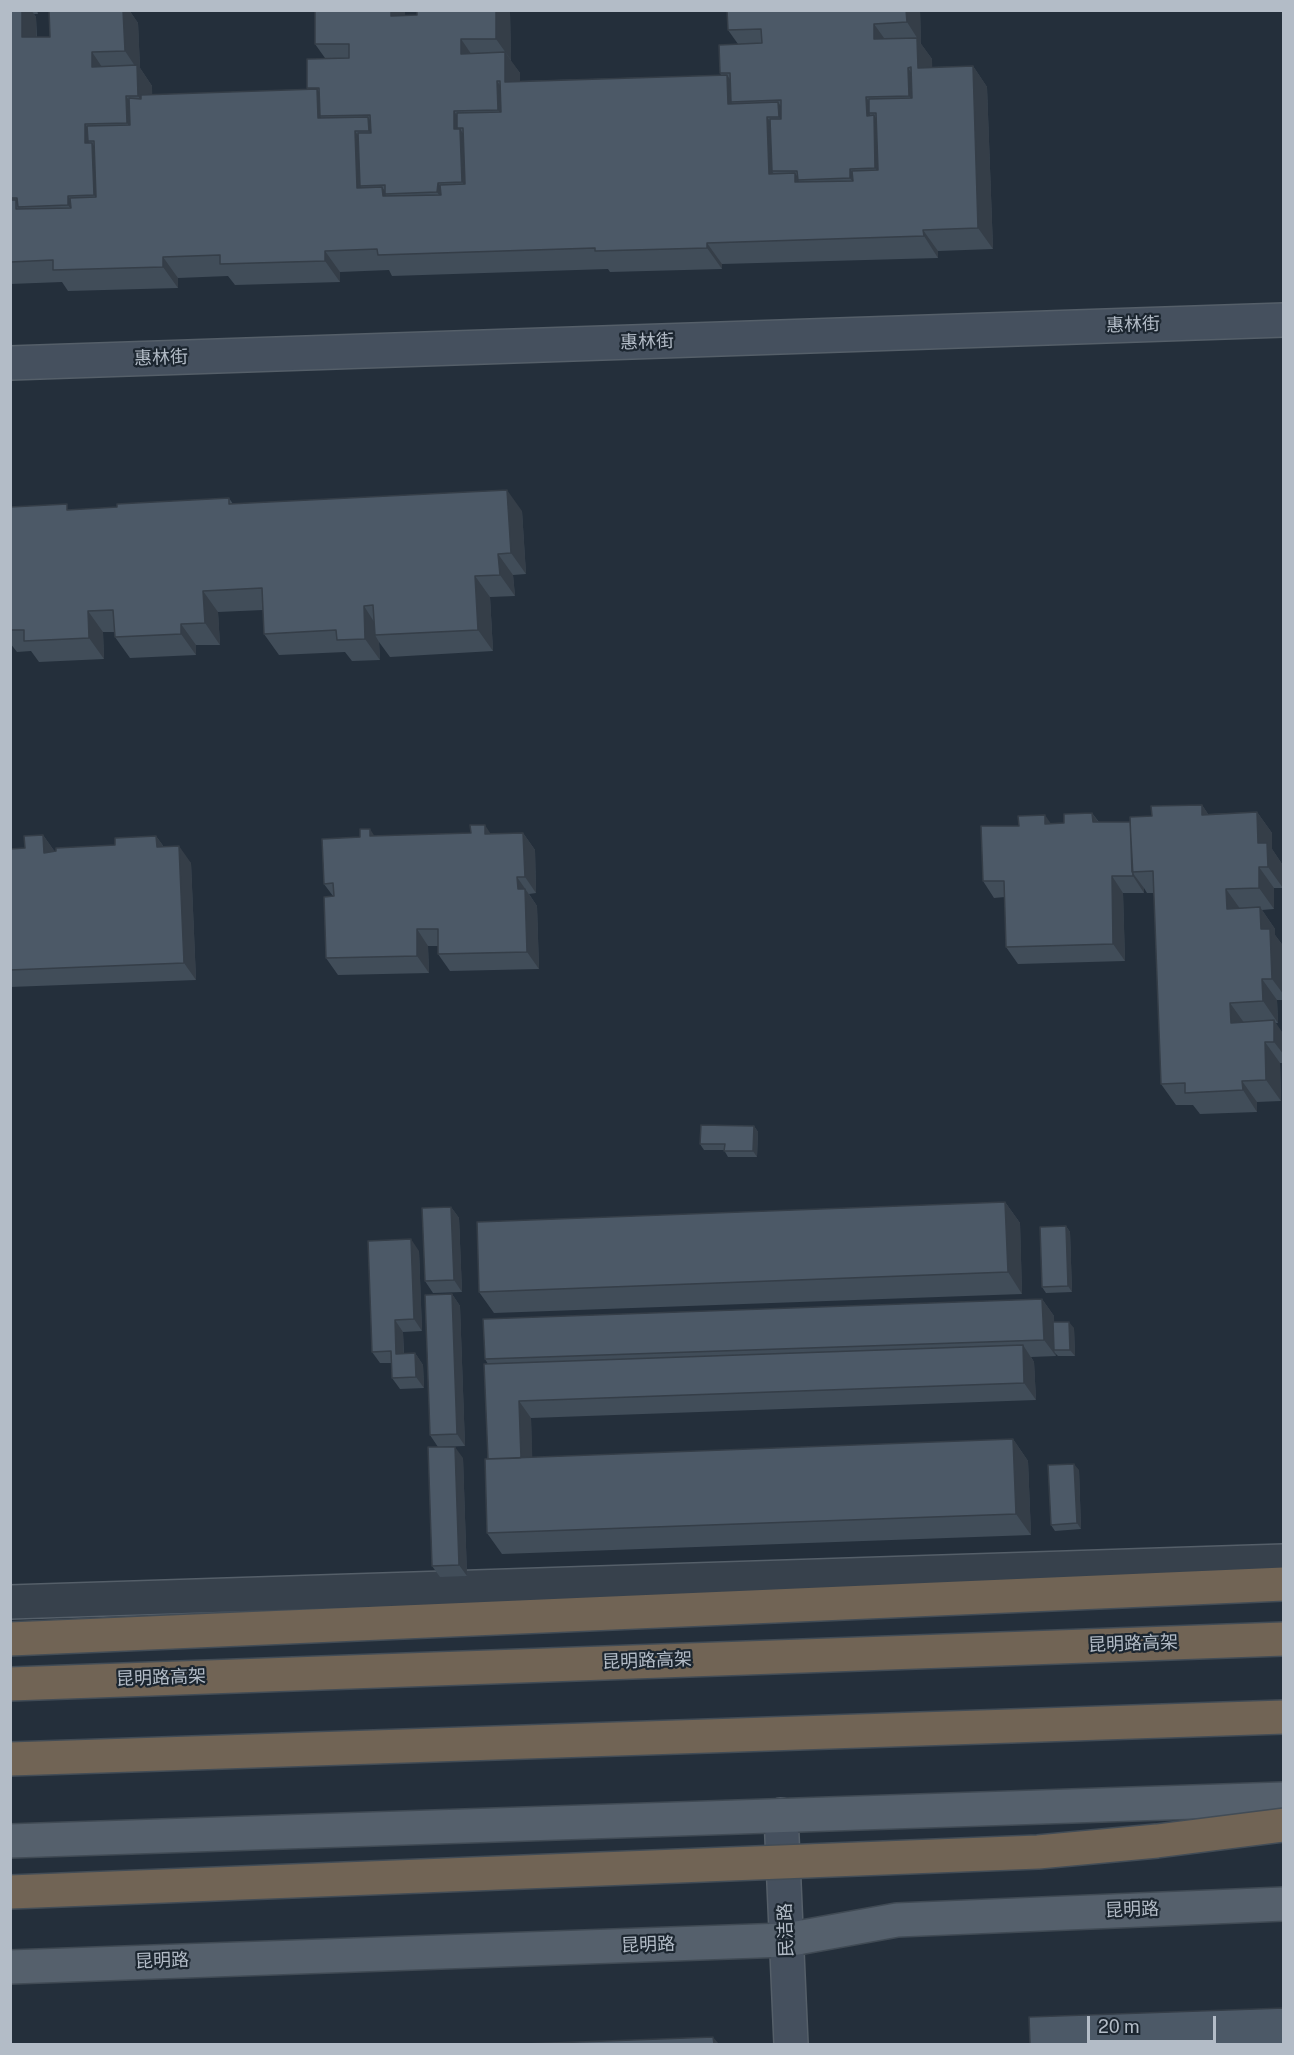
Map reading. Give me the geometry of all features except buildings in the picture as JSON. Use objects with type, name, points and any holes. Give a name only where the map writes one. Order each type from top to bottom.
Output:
[{"type":"highway","points":[[10,1639],[1284,1584]]},
{"type":"highway","name":"昆明路高架","points":[[10,1684],[1284,1639]]},
{"type":"highway","points":[[10,1759],[1284,1717]]},
{"type":"highway","points":[[10,1892],[1038,1852],[1156,1841],[1284,1825]]},
{"type":"main road","points":[[10,1841],[1284,1799]]},
{"type":"main road","name":"昆明路","points":[[10,1967],[786,1940],[897,1920],[1284,1904]]},
{"type":"street","name":"惠林街","points":[[10,363],[1284,320]]},
{"type":"street","points":[[10,1602],[1284,1562]]},
{"type":"street","name":"民洁路","points":[[781,1815],[791,2044]]}]
